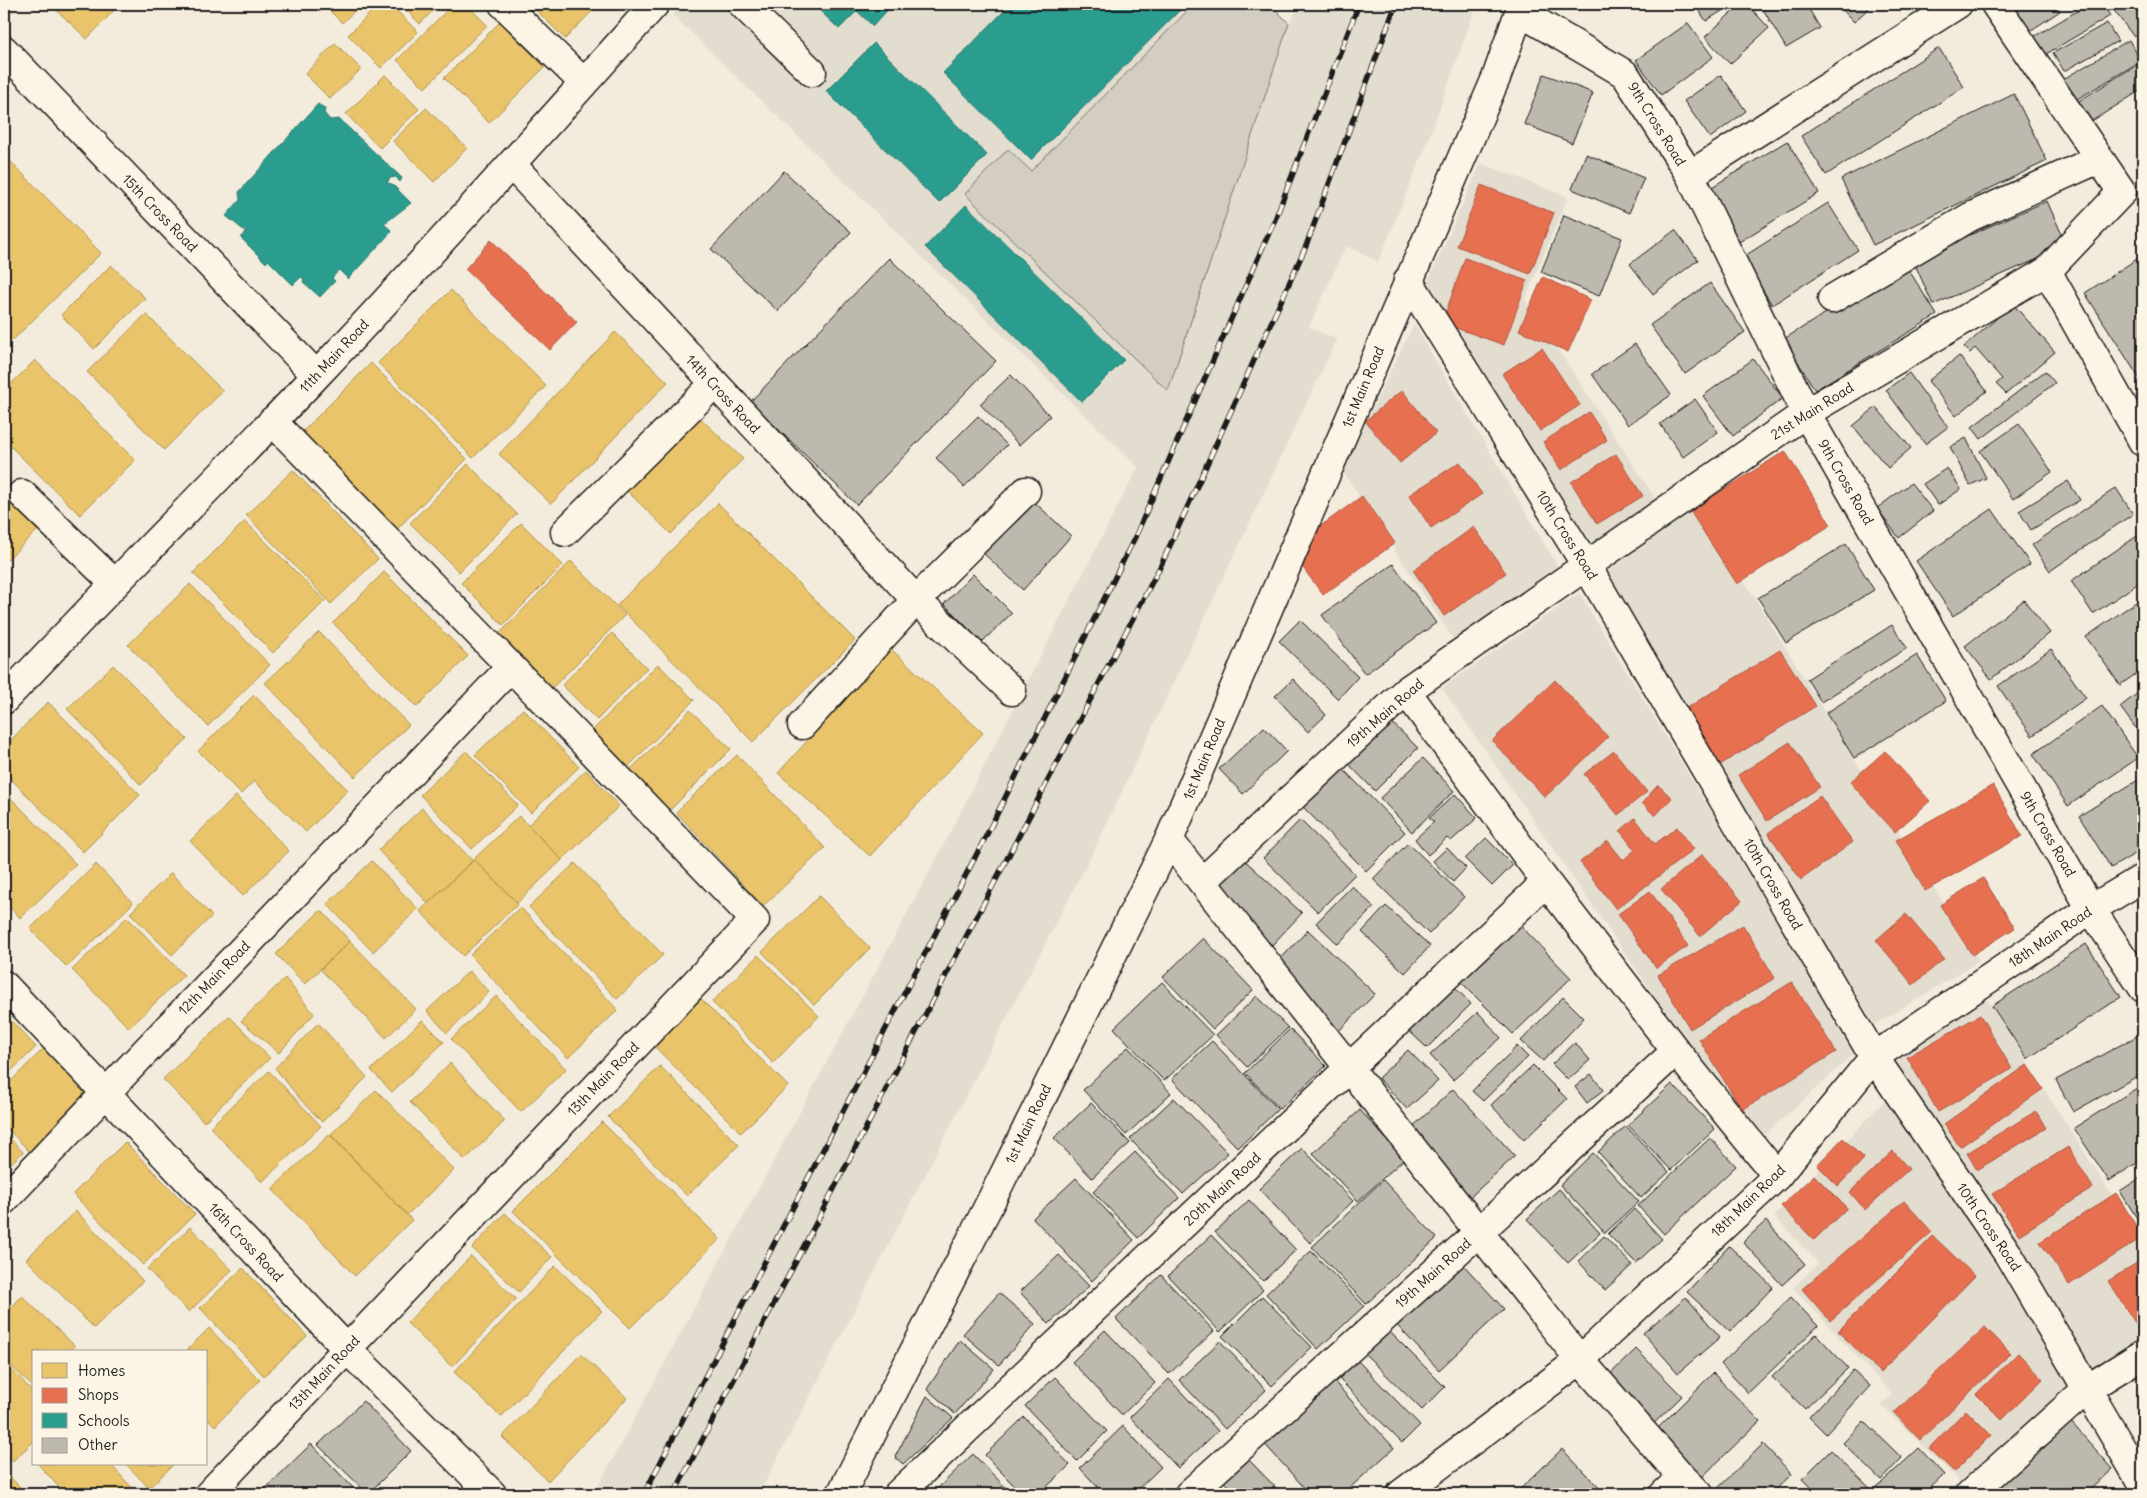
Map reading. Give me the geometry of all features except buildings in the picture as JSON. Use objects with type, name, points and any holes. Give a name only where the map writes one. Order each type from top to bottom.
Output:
[{"type":"street","points":[[503,4],[584,83]]},
{"type":"street","name":"11th Main Road","points":[[4,700],[114,583],[316,375],[511,164],[655,4]]},
{"type":"street","points":[[742,4],[812,72]]},
{"type":"street","points":[[1690,175],[1958,4]]},
{"type":"street","points":[[1832,299],[1970,217],[2099,159],[1995,4]]},
{"type":"street","name":"9th Cross Road","points":[[1526,6],[1625,74],[1690,175],[1806,413],[2091,909],[2143,988]]},
{"type":"street","name":"1st Main Road","points":[[841,1494],[990,1201],[1169,840],[1526,6]]},
{"type":"street","name":"15th Cross Road","points":[[7,60],[316,375]]},
{"type":"street","name":"21st Main Road","points":[[1586,565],[1806,413],[2047,270],[2122,192],[2099,159]]},
{"type":"street","name":"14th Cross Road","points":[[511,164],[916,600],[1012,691]]},
{"type":"street","points":[[2047,270],[2143,442]]},
{"type":"street","name":"10th Cross Road","points":[[1408,280],[1586,565],[1874,1057],[2008,1254],[2143,1485]]},
{"type":"street","points":[[565,532],[714,384]]},
{"type":"street","points":[[272,421],[511,666]]},
{"type":"street","points":[[802,725],[916,600],[1026,491]]},
{"type":"street","points":[[22,494],[114,583]]},
{"type":"street","name":"19th Main Road","points":[[1202,882],[1406,691],[1586,565]]},
{"type":"street","name":"12th Main Road","points":[[4,1200],[511,666]]},
{"type":"street","name":"13th Main Road","points":[[209,1494],[755,920],[511,666]]},
{"type":"street","points":[[1406,691],[1546,882],[1676,1050],[1777,1176]]},
{"type":"street","points":[[1169,840],[1480,1231],[1682,1489]]},
{"type":"street","name":"18th Main Road","points":[[1402,1494],[1580,1360],[1777,1176],[1874,1057],[2091,909],[2143,878]]},
{"type":"street","name":"20th Main Road","points":[[898,1494],[1546,882]]},
{"type":"street","name":"16th Cross Road","points":[[4,985],[347,1349],[492,1494]]},
{"type":"street","name":"19th Main Road","points":[[1189,1494],[1480,1231],[1676,1050]]},
{"type":"street","points":[[1970,1494],[2087,1389],[2143,1354]]},
{"type":"shaded area","points":[[683,4],[1270,4],[1289,23],[1301,4],[1477,4],[1426,146],[1378,262],[1346,246],[1309,327],[1337,339],[1093,852],[759,1494],[594,1494],[931,869],[1138,467],[673,15]]},
{"type":"shaded area","points":[[1194,4],[1270,4],[1289,23],[1168,391],[965,194],[1008,149],[1031,171]]},
{"type":"shaded area","points":[[1481,163],[1568,197],[1525,299],[1657,501],[1584,549],[1424,290]]},
{"type":"shaded area","points":[[1414,324],[1558,567],[1453,639],[1342,470]]},
{"type":"shaded area","points":[[1696,503],[1979,961],[1875,1025],[1592,567]]},
{"type":"shaded area","points":[[1579,593],[1856,1052],[1756,1143],[1442,688]]},
{"type":"shaded area","points":[[1984,995],[2143,1244],[2143,1338],[2090,1372],[1889,1056]]},
{"type":"shaded area","points":[[1889,1096],[2070,1385],[1960,1482],[1881,1405],[1892,1394],[1793,1288],[1818,1263],[1774,1216]]},
{"type":"railway","points":[[644,1494],[984,840],[1136,535],[1276,217],[1359,4]]},
{"type":"railway","points":[[674,1494],[1162,563],[1306,246],[1396,4]]}]
